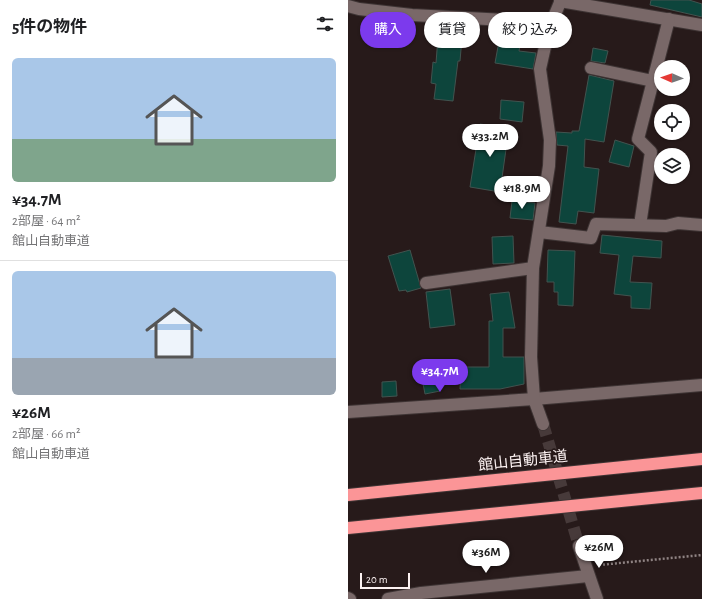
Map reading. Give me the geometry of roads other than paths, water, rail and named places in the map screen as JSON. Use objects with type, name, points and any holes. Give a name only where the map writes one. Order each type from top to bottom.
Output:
[{"type":"highway","name":"館山自動車道","points":[[348,495],[702,459]]},
{"type":"highway","points":[[348,528],[702,493]]},
{"type":"street","points":[[556,12],[561,1],[702,25]]},
{"type":"street","points":[[348,6],[359,9],[412,15],[488,19]]},
{"type":"street","points":[[640,226],[651,152],[638,139],[669,19]]},
{"type":"street","points":[[543,424],[534,399],[531,357],[534,268],[549,166],[550,140],[540,69],[545,48]]},
{"type":"street","points":[[591,68],[653,81]]},
{"type":"street","points":[[539,232],[591,238],[596,224],[666,226],[678,223],[702,225]]},
{"type":"street","points":[[426,283],[534,268]]},
{"type":"street","points":[[348,412],[702,385]]},
{"type":"street","points":[[579,546],[597,599]]},
{"type":"street","points":[[388,599],[421,593],[587,571]]},
{"type":"tunnel","points":[[543,424],[579,546]]}]
